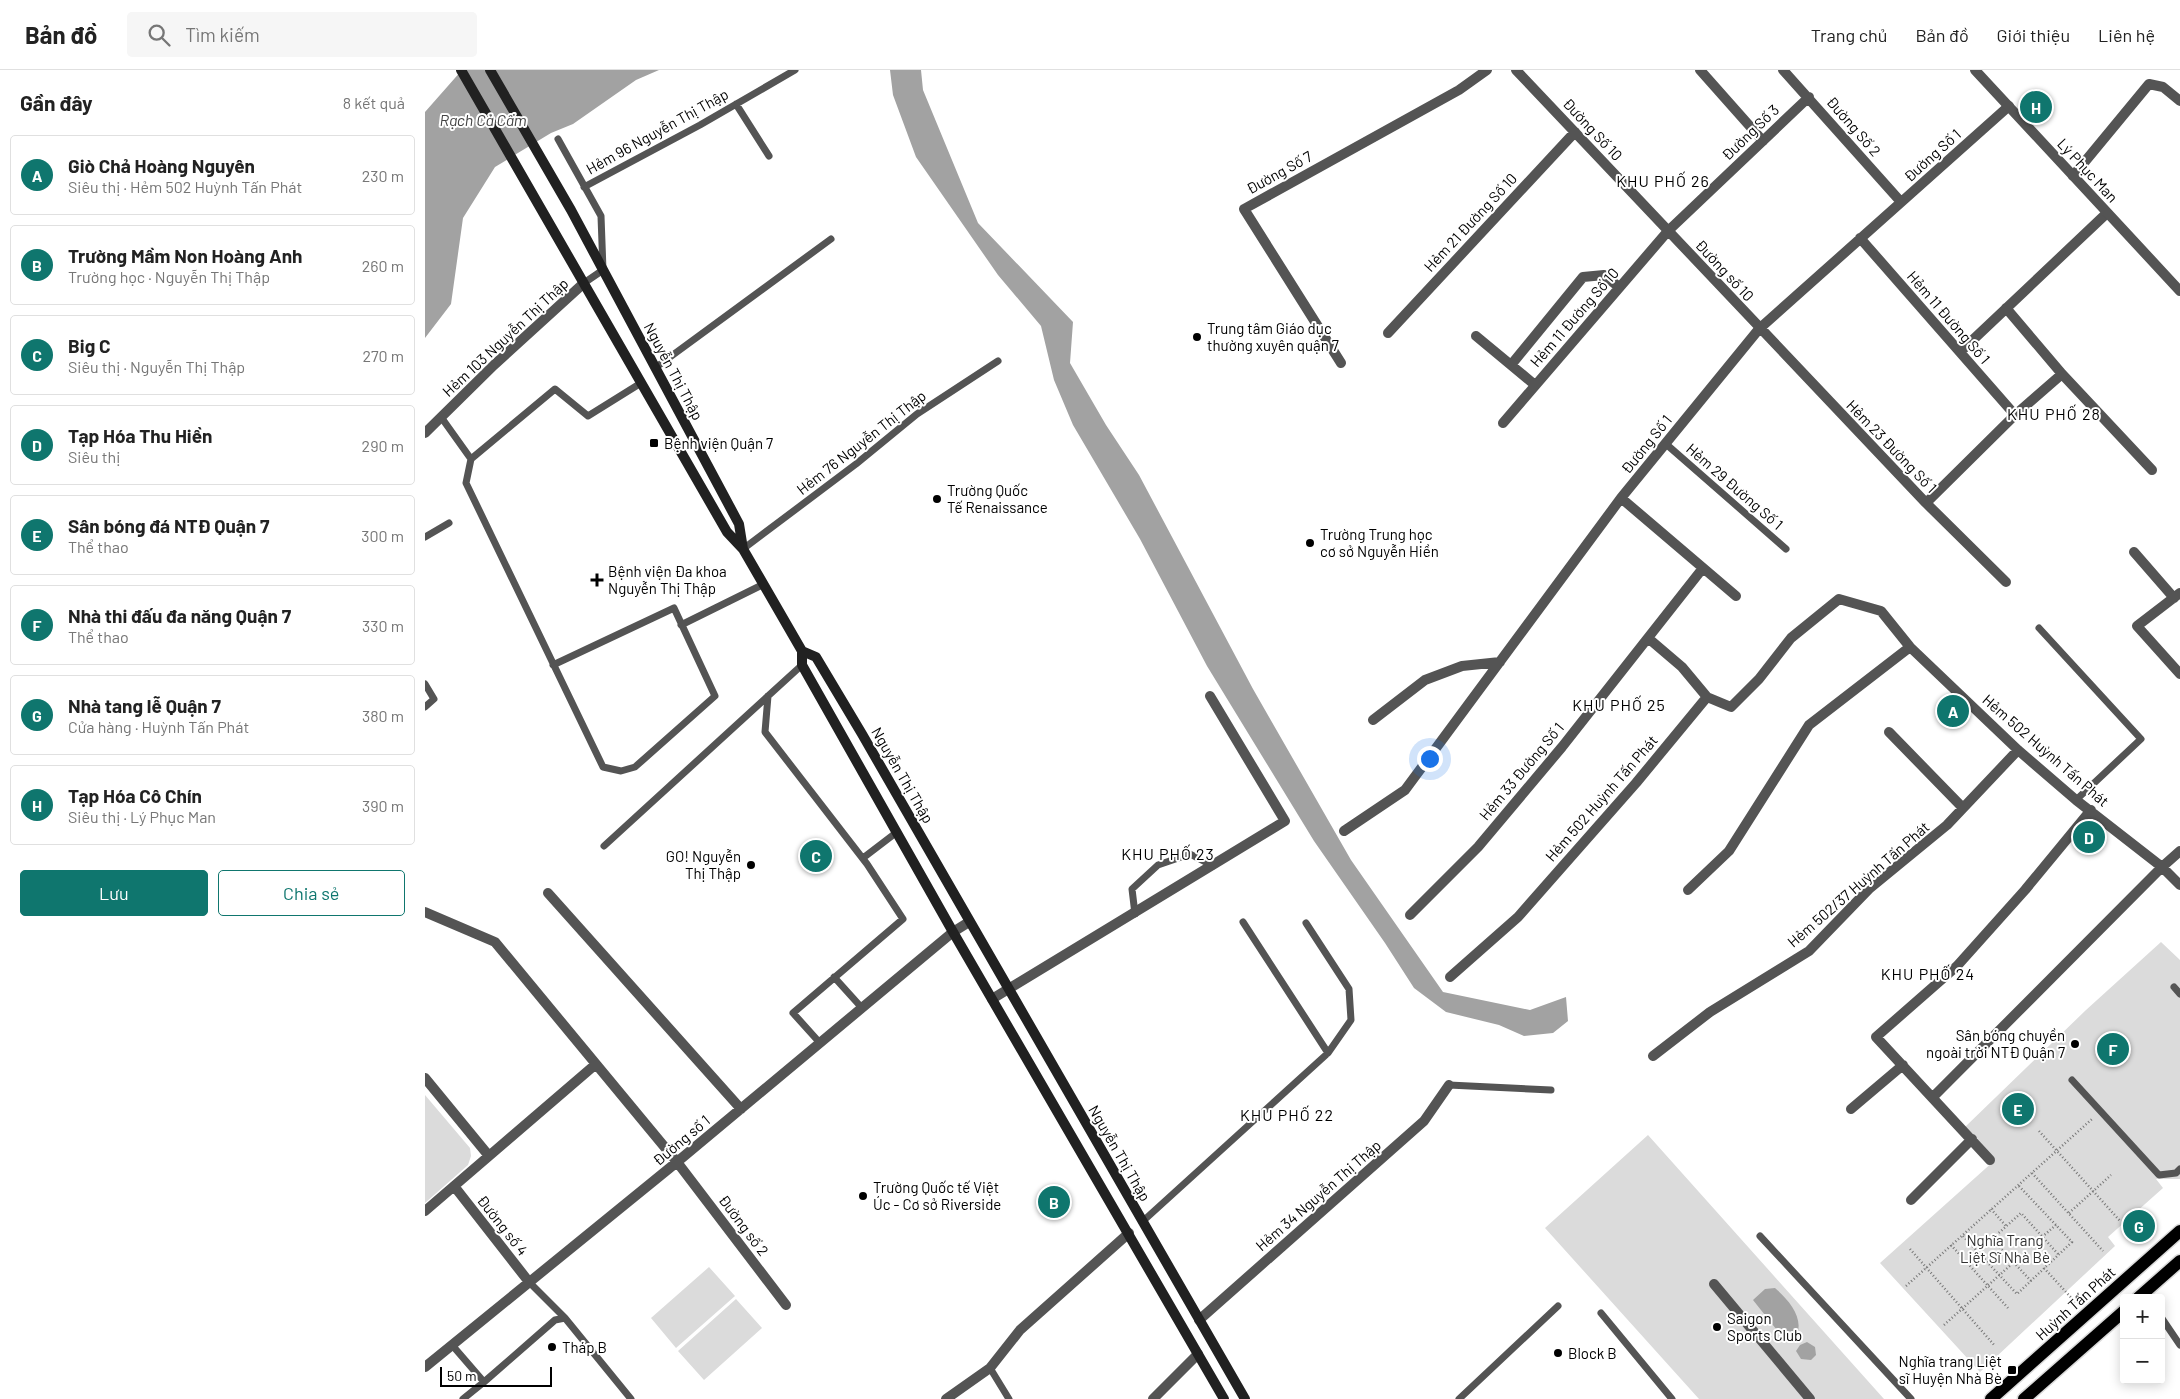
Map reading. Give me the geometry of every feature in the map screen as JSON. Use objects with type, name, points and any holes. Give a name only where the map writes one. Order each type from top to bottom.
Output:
[{"type":"main road","name":"Nguyễn Thị Thập","points":[[461,70],[727,532],[743,549],[802,650],[802,664],[953,932],[1224,1399]]},
{"type":"main road","name":"Nguyễn Thị Thập","points":[[490,70],[571,210],[739,524],[743,549]]},
{"type":"main road","name":"Nguyễn Thị Thập","points":[[802,650],[816,657],[1245,1399]]},
{"type":"main road","name":"Huỳnh Tấn Phát","points":[[1991,1399],[2180,1231]]},
{"type":"main road","points":[[2146,1294],[2180,1261]]},
{"type":"main road","points":[[2024,1399],[2120,1315]]},
{"type":"street","name":"Đường Số 7","points":[[1341,363],[1244,209],[1459,90],[1487,70]]},
{"type":"street","name":"Đường Số 10","points":[[1516,70],[1668,231]]},
{"type":"street","points":[[1700,70],[1763,141]]},
{"type":"street","name":"Đường Số 2","points":[[1783,70],[1901,202]]},
{"type":"street","name":"Lý Phục Man","points":[[1975,70],[2180,290]]},
{"type":"street","points":[[2073,176],[2149,84],[2163,86],[2180,101]]},
{"type":"street","name":"Đường Số 3","points":[[1668,231],[1809,97]]},
{"type":"street","name":"Đường Số 1","points":[[1344,831],[1405,790],[1621,498],[1759,329],[2009,106]]},
{"type":"street","name":"Hẻm 21 Đường Số 10","points":[[1388,333],[1575,132]]},
{"type":"street","points":[[1960,352],[2107,212]]},
{"type":"street","name":"Hẻm 11 Đường Số 10","points":[[1503,422],[1668,231]]},
{"type":"street","name":"Đường số 10","points":[[1668,231],[1759,329]]},
{"type":"street","name":"Hẻm 11 Đường Số 1","points":[[1860,238],[2015,415]]},
{"type":"street","points":[[1511,365],[1583,277],[1604,275],[1619,287]]},
{"type":"street","name":"Hẻm 103 Nguyễn Thị Thập","points":[[425,432],[494,365],[583,284]]},
{"type":"street","points":[[2005,308],[2062,374],[2152,470]]},
{"type":"street","name":"Hẻm 23 Đường Số 1","points":[[1759,329],[1926,504],[2006,582]]},
{"type":"street","points":[[1476,336],[1535,385]]},
{"type":"street","points":[[1926,504],[2015,415],[2062,374]]},
{"type":"street","points":[[1621,498],[1736,596]]},
{"type":"street","points":[[2134,552],[2177,595],[2137,626],[2180,674]]},
{"type":"street","name":"Hẻm 33 Đường Số 1","points":[[1410,915],[1478,847],[1562,747],[1703,568]]},
{"type":"street","name":"Hẻm 502 Huỳnh Tấn Phát","points":[[1450,977],[1518,917],[1707,697],[1731,707],[1759,678],[1791,638],[1839,599],[1881,611],[1909,648],[2018,750],[2076,800],[2162,867],[2180,885]]},
{"type":"street","points":[[1648,638],[1681,667],[1707,697]]},
{"type":"street","points":[[1688,890],[1729,851],[1809,725],[1909,648]]},
{"type":"street","points":[[1373,720],[1425,680],[1462,666],[1500,662]]},
{"type":"street","points":[[992,999],[1135,914],[1285,821],[1210,696]]},
{"type":"street","points":[[1889,732],[1963,808]]},
{"type":"street","name":"Hẻm 502/37 Huỳnh Tấn Phát","points":[[1653,1056],[1710,1012],[1809,950],[1869,889],[1947,825],[2018,750]]},
{"type":"street","points":[[1990,1160],[1876,1037],[1957,966],[2025,890],[2091,810]]},
{"type":"street","points":[[1933,1097],[2180,851]]},
{"type":"street","points":[[547,893],[741,1109]]},
{"type":"street","name":"Đường số 2","points":[[425,912],[495,942],[677,1162],[786,1305]]},
{"type":"street","points":[[953,932],[969,922]]},
{"type":"street","name":"Đường số 1","points":[[425,1367],[677,1162],[953,932]]},
{"type":"street","points":[[425,1211],[596,1064]]},
{"type":"street","points":[[1851,1109],[1903,1065]]},
{"type":"street","points":[[425,1078],[489,1156]]},
{"type":"street","name":"Hẻm 34 Nguyễn Thị Thập","points":[[1199,1320],[1424,1121],[1449,1085]]},
{"type":"street","points":[[1911,1200],[1972,1139]]},
{"type":"street","name":"Đường số 4","points":[[454,1186],[529,1282]]},
{"type":"street","points":[[946,1399],[990,1368],[1020,1330],[1129,1233]]},
{"type":"street","points":[[1714,1284],[1810,1399]]},
{"type":"street","points":[[1153,1399],[1198,1354]]},
{"type":"lane","name":"Hẻm 96 Nguyễn Thị Thập","points":[[584,186],[737,104],[795,70]]},
{"type":"lane","points":[[737,104],[769,156]]},
{"type":"lane","name":"Hẻm 96 Nguyễn Thị Thập","points":[[558,139],[601,216],[603,270]]},
{"type":"lane","points":[[655,368],[831,239]]},
{"type":"lane","points":[[583,284],[603,270]]},
{"type":"lane","name":"Hẻm 76 Nguyễn Thị Thập","points":[[743,549],[856,464],[917,414],[998,361]]},
{"type":"lane","points":[[553,665],[674,608],[715,696],[635,768],[621,771],[603,767],[553,665],[466,483],[471,459],[555,389],[588,416],[641,383]]},
{"type":"lane","points":[[441,417],[471,459]]},
{"type":"lane","name":"Hẻm 29 Đường Số 1","points":[[1666,444],[1786,549]]},
{"type":"lane","points":[[425,537],[449,523]]},
{"type":"lane","points":[[681,625],[764,584]]},
{"type":"lane","points":[[2039,628],[2141,739],[2076,800]]},
{"type":"lane","points":[[604,846],[802,664]]},
{"type":"lane","points":[[425,684],[434,700],[425,707]]},
{"type":"lane","points":[[768,696],[765,732],[863,858],[903,919],[793,1013],[820,1043]]},
{"type":"lane","points":[[863,858],[897,832]]},
{"type":"lane","points":[[1135,914],[1132,889],[1158,865],[1189,854],[1213,866]]},
{"type":"lane","points":[[1243,922],[1329,1053]]},
{"type":"lane","points":[[1142,1222],[1329,1053],[1351,1020],[1349,989],[1306,923]]},
{"type":"lane","points":[[835,977],[861,1008]]},
{"type":"lane","points":[[2174,987],[2180,994]]},
{"type":"lane","points":[[2072,1080],[2159,1175],[2175,1173],[2180,1169]]},
{"type":"lane","points":[[1449,1085],[1551,1090]]},
{"type":"lane","points":[[1760,1236],[1911,1399]]},
{"type":"lane","points":[[529,1282],[565,1318],[631,1399]]},
{"type":"lane","points":[[1459,1399],[1558,1306]]},
{"type":"lane","points":[[1601,1313],[1672,1399]]},
{"type":"lane","points":[[463,1399],[555,1320],[565,1318]]},
{"type":"lane","points":[[2165,1323],[2180,1345]]},
{"type":"lane","points":[[452,1345],[484,1382]]},
{"type":"lane","points":[[990,1368],[1009,1399]]},
{"type":"path","points":[[1905,1286],[2092,1119]]},
{"type":"path","points":[[2039,1132],[2121,1222]]},
{"type":"path","points":[[2032,1173],[2103,1251]]},
{"type":"path","points":[[2069,1213],[2111,1175]]},
{"type":"path","points":[[1962,1236],[2017,1294],[2072,1242],[2018,1185]]},
{"type":"path","points":[[1991,1209],[2007,1226]]},
{"type":"path","points":[[2031,1281],[1992,1239],[2021,1213],[2058,1255]]},
{"type":"path","points":[[2042,1237],[2056,1225]]},
{"type":"path","points":[[1951,1245],[2008,1308]]},
{"type":"path","points":[[1909,1249],[1995,1346]]},
{"type":"path","points":[[1944,1325],[2014,1262]]},
{"type":"path","points":[[2044,1268],[2086,1314]]},
{"type":"green space","name":"Nghĩa Trang Liệt Sĩ Nhà Bè","points":[[2161,942],[2180,960],[2180,1179],[2156,1179],[2163,1188],[2108,1237],[2115,1246],[1980,1372],[1880,1263],[1995,1160],[1965,1127],[2086,1010]]},
{"type":"green space","points":[[425,1095],[470,1148],[471,1156],[468,1165],[425,1203]]},
{"type":"green space","points":[[1648,1135],[1884,1399],[1699,1399],[1545,1228]]},
{"type":"green space","points":[[709,1267],[735,1296],[676,1348],[651,1318]]},
{"type":"green space","points":[[736,1299],[762,1328],[704,1380],[678,1351]]},
{"type":"water","name":"Rạch Cả Cấm","points":[[462,70],[659,70],[636,80],[573,124],[551,133],[495,167],[463,218],[451,304],[425,338],[425,112]]},
{"type":"water","points":[[890,70],[921,70],[923,90],[978,223],[1073,322],[1070,363],[1106,425],[1139,475],[1253,689],[1351,860],[1443,992],[1530,1010],[1566,997],[1568,1021],[1553,1033],[1524,1036],[1499,1025],[1446,1012],[1414,988],[1314,841],[1207,666],[1140,539],[1073,425],[1054,380],[1041,326],[998,275],[916,157],[893,95]]},
{"type":"water","points":[[1775,1288],[1791,1305],[1798,1319],[1798,1333],[1794,1340],[1784,1339],[1753,1300],[1765,1289]]},
{"type":"water","points":[[1807,1342],[1815,1347],[1816,1355],[1811,1360],[1801,1359],[1796,1351],[1800,1345]]},
{"type":"place","name":"Tạp Hóa Cô Chín","points":[[2036,107]]},
{"type":"place","name":"Trung tâm Giáo dục thường xuyên quận 7","points":[[1197,337]]},
{"type":"place","name":"Bệnh viện Quận 7","points":[[654,443]]},
{"type":"place","name":"Trường Quốc Tế Renaissance","points":[[937,499]]},
{"type":"place","name":"Trường Trung học cơ sở Nguyễn Hiền","points":[[1310,543]]},
{"type":"place","name":"Bệnh viện Đa khoa Nguyễn Thị Thập","points":[[597,580]]},
{"type":"place","name":"Giò Chả Hoàng Nguyên","points":[[1953,711]]},
{"type":"place","name":"Tạp Hóa Thu Hiền","points":[[2089,837]]},
{"type":"place","name":"Big C","points":[[816,856]]},
{"type":"place","name":"GO! Nguyễn Thị Thập","points":[[751,865]]},
{"type":"place","name":"Sân bóng chuyền ngoài trời NTĐ Quận 7","points":[[2075,1044]]},
{"type":"place","name":"Nhà thi đấu đa năng Quận 7","points":[[2113,1049]]},
{"type":"place","name":"Sân bóng đá NTĐ Quận 7","points":[[2018,1109]]},
{"type":"place","name":"Trường Quốc tế Việt Úc - Cơ sở Riverside","points":[[863,1196]]},
{"type":"place","name":"Trường Mầm Non Hoàng Anh","points":[[1054,1202]]},
{"type":"place","name":"Nhà tang lễ Quận 7","points":[[2139,1226]]},
{"type":"place","name":"Saigon Sports Club","points":[[1717,1327]]},
{"type":"place","name":"Tháp B","points":[[552,1347]]},
{"type":"place","name":"Block B","points":[[1558,1353]]},
{"type":"place","name":"Nghĩa trang Liệt sĩ Huyện Nhà Bè","points":[[2012,1370]]},
{"type":"district","name":"KHU PHỐ 26","points":[[1663,180]]},
{"type":"district","name":"KHU PHỐ 28","points":[[2054,413]]},
{"type":"district","name":"KHU PHỐ 25","points":[[1619,704]]},
{"type":"district","name":"KHU PHỐ 23","points":[[1168,853]]},
{"type":"district","name":"KHU PHỐ 24","points":[[1928,973]]},
{"type":"district","name":"KHU PHỐ 22","points":[[1287,1114]]}]
